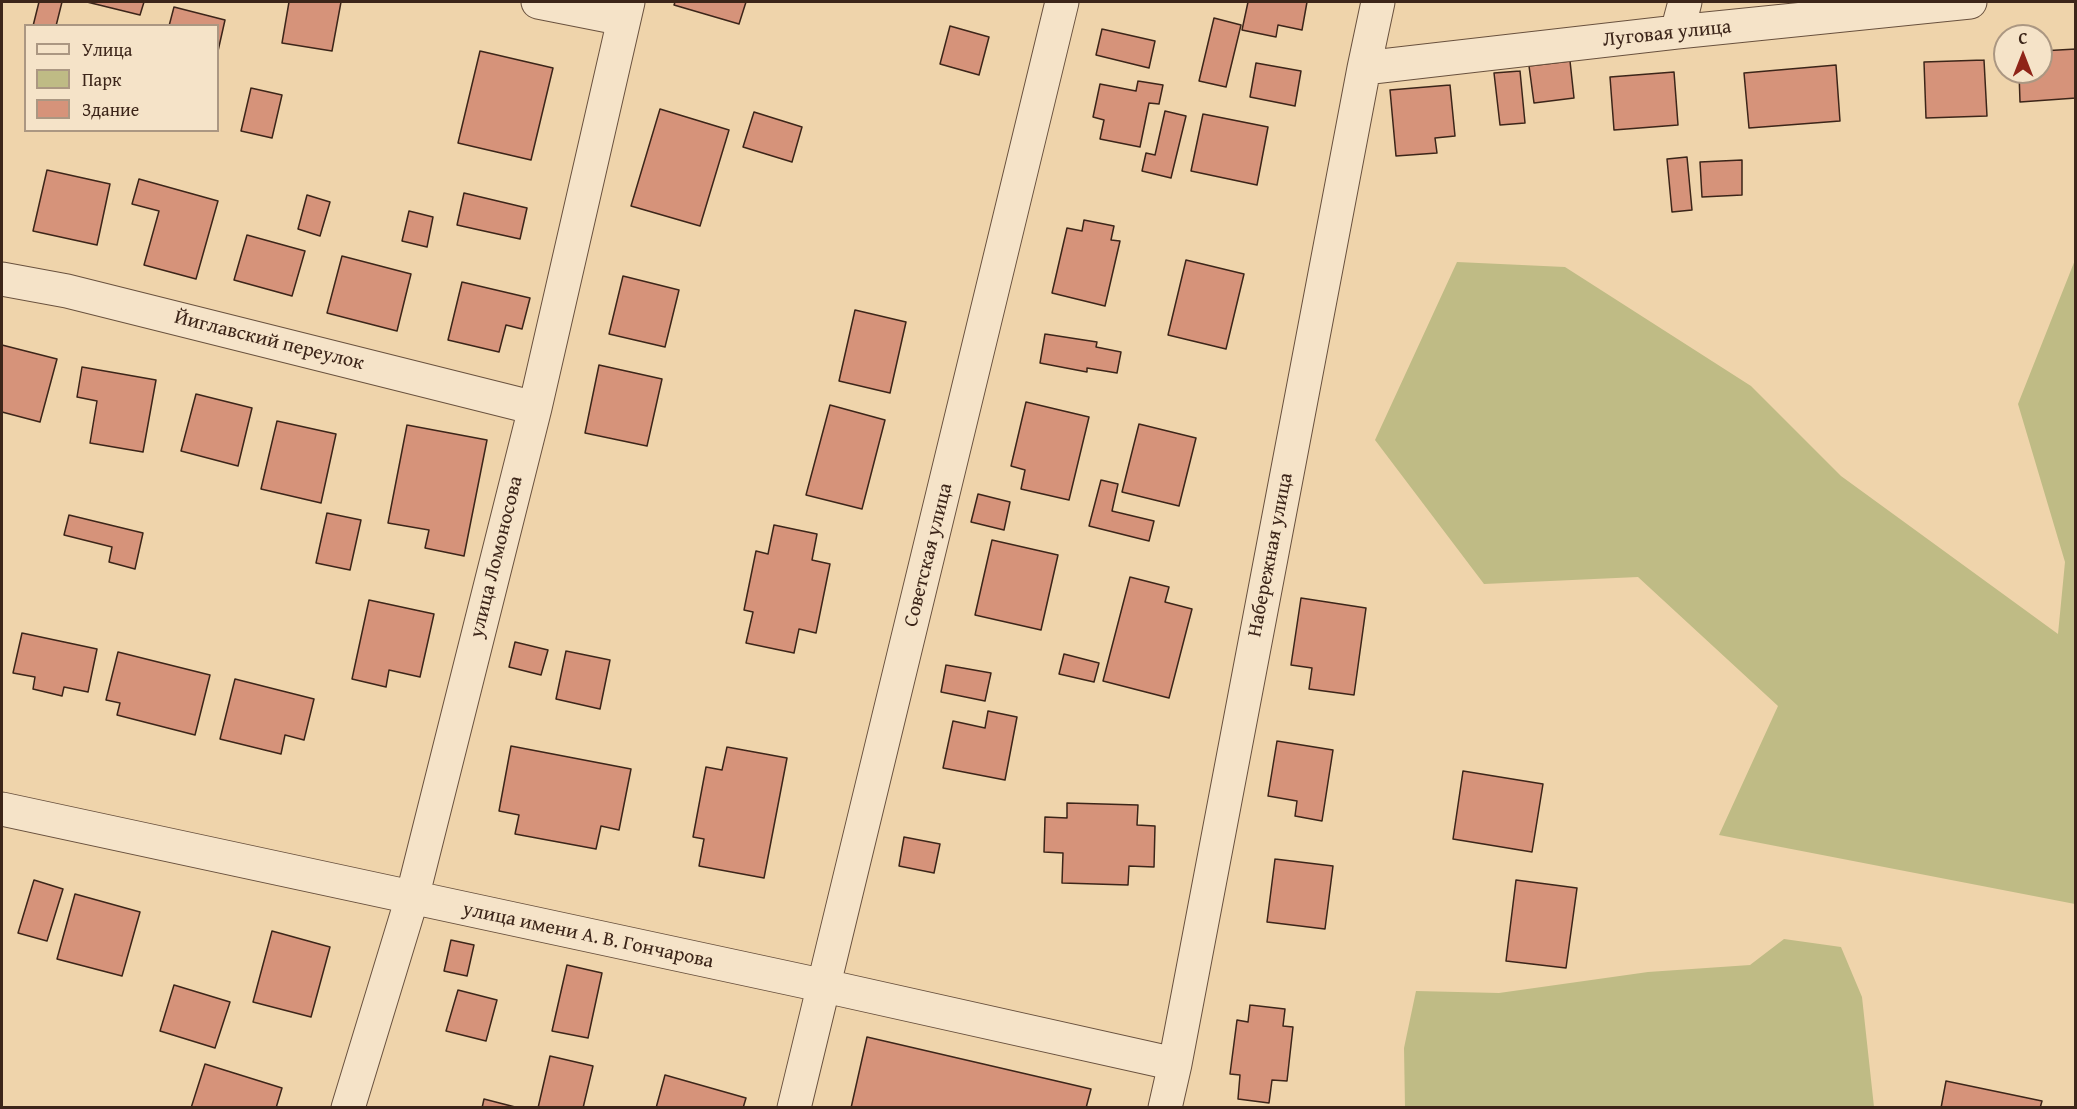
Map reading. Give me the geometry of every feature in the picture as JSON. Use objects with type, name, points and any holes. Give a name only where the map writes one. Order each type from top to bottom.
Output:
[{"type":"street","points":[[538,2],[626,10]]},
{"type":"street","name":"Советская улица","points":[[794,1107],[1062,2]]},
{"type":"street","name":"Набережная улица","points":[[1165,1107],[1378,2]]},
{"type":"street","name":"Луговая улица","points":[[1364,68],[1681,17],[1970,2]]},
{"type":"street","name":"улица Ломоносова","points":[[348,1107],[412,898],[535,408],[626,10]]},
{"type":"street","name":"Йиглавский переулок","points":[[2,279],[66,291],[535,408]]},
{"type":"street","name":"улица имени А. В. Гончарова","points":[[2,809],[825,986],[1175,1064]]},
{"type":"green space","points":[[2075,260],[2075,904],[1719,835],[1778,706],[1638,577],[1484,584],[1375,440],[1457,262],[1565,267],[1751,386],[1841,476],[2058,634],[2065,562],[2018,404]]},
{"type":"green space","points":[[1784,939],[1841,947],[1862,997],[1874,1107],[1405,1107],[1404,1048],[1416,991],[1499,993],[1648,972],[1750,965]]},
{"type":"building","points":[[39,2],[62,2],[56,24],[34,24]]},
{"type":"building","points":[[87,2],[144,2],[140,15]]},
{"type":"building","points":[[289,2],[341,2],[332,51],[282,43]]},
{"type":"building","points":[[675,2],[746,2],[739,24],[674,5]]},
{"type":"building","points":[[1248,2],[1307,2],[1302,30],[1278,25],[1276,37],[1242,30]]},
{"type":"building","points":[[174,7],[225,20],[219,47],[219,24],[170,24]]},
{"type":"building","points":[[1214,18],[1241,25],[1226,87],[1199,81]]},
{"type":"building","points":[[950,26],[989,37],[979,75],[940,64]]},
{"type":"building","points":[[1102,29],[1155,41],[1149,68],[1096,55]]},
{"type":"building","points":[[2076,49],[2076,98],[2020,102],[2019,84],[2053,84],[2053,50]]},
{"type":"building","points":[[480,51],[553,68],[531,160],[458,143]]},
{"type":"building","points":[[1984,60],[1987,116],[1926,118],[1924,62]]},
{"type":"building","points":[[1570,61],[1574,98],[1534,103],[1529,66]]},
{"type":"building","points":[[1256,63],[1301,71],[1295,106],[1250,97]]},
{"type":"building","points":[[1836,65],[1840,121],[1749,128],[1744,73]]},
{"type":"building","points":[[1520,71],[1525,123],[1500,125],[1494,73]]},
{"type":"building","points":[[1674,72],[1678,125],[1614,130],[1610,77]]},
{"type":"building","points":[[1138,81],[1163,85],[1159,104],[1149,103],[1140,147],[1100,139],[1104,120],[1093,117],[1100,84],[1136,91]]},
{"type":"building","points":[[1450,85],[1455,136],[1435,138],[1437,153],[1396,156],[1390,90]]},
{"type":"building","points":[[251,88],[282,95],[272,138],[241,131]]},
{"type":"building","points":[[660,109],[729,130],[700,226],[631,206]]},
{"type":"building","points":[[1165,111],[1186,116],[1171,178],[1142,171],[1146,153],[1155,155]]},
{"type":"building","points":[[754,112],[802,127],[792,162],[743,147]]},
{"type":"building","points":[[1203,114],[1268,127],[1257,185],[1191,171]]},
{"type":"building","points":[[1687,157],[1692,210],[1672,212],[1667,159]]},
{"type":"building","points":[[1742,160],[1742,195],[1702,197],[1700,162]]},
{"type":"building","points":[[47,170],[110,184],[97,245],[33,231]]},
{"type":"building","points":[[139,179],[218,201],[196,279],[144,265],[159,211],[132,204]]},
{"type":"building","points":[[464,193],[527,208],[520,239],[457,225]]},
{"type":"building","points":[[307,195],[330,202],[320,236],[298,229]]},
{"type":"building","points":[[409,211],[433,217],[427,247],[402,241]]},
{"type":"building","points":[[1084,220],[1114,226],[1111,240],[1120,241],[1105,306],[1052,293],[1067,228],[1082,231]]},
{"type":"building","points":[[247,235],[305,251],[292,296],[234,280]]},
{"type":"building","points":[[342,256],[411,274],[397,331],[327,313]]},
{"type":"building","points":[[1186,260],[1244,274],[1226,349],[1168,335]]},
{"type":"building","points":[[623,276],[679,290],[665,347],[609,334]]},
{"type":"building","points":[[462,282],[530,298],[522,329],[506,325],[499,352],[448,340]]},
{"type":"building","points":[[855,310],[906,322],[890,393],[839,381]]},
{"type":"building","points":[[1045,334],[1097,342],[1096,347],[1121,352],[1117,373],[1087,368],[1087,372],[1040,363]]},
{"type":"building","points":[[2,345],[57,359],[40,422],[2,412]]},
{"type":"building","points":[[599,365],[662,379],[647,446],[585,433]]},
{"type":"building","points":[[82,367],[156,380],[143,452],[90,443],[97,401],[77,397]]},
{"type":"building","points":[[196,394],[252,408],[238,466],[181,451]]},
{"type":"building","points":[[1026,402],[1089,417],[1069,500],[1021,489],[1025,470],[1011,466]]},
{"type":"building","points":[[830,405],[885,420],[862,509],[806,495]]},
{"type":"building","points":[[277,421],[336,434],[321,503],[261,489]]},
{"type":"building","points":[[1139,424],[1196,438],[1179,506],[1122,492]]},
{"type":"building","points":[[407,425],[487,440],[464,556],[425,548],[429,530],[388,523]]},
{"type":"building","points":[[1101,480],[1118,484],[1112,511],[1154,521],[1149,541],[1089,526]]},
{"type":"building","points":[[978,494],[1010,502],[1004,530],[971,522]]},
{"type":"building","points":[[327,513],[361,520],[350,570],[316,563]]},
{"type":"building","points":[[69,515],[143,533],[135,569],[109,562],[112,547],[64,535]]},
{"type":"building","points":[[774,525],[817,534],[812,560],[830,564],[816,633],[799,629],[794,653],[746,643],[753,612],[744,610],[756,551],[768,554]]},
{"type":"building","points":[[992,540],[1058,555],[1041,630],[975,615]]},
{"type":"building","points":[[1130,577],[1169,587],[1165,602],[1192,609],[1169,698],[1103,681]]},
{"type":"building","points":[[1301,598],[1366,608],[1354,695],[1309,689],[1312,668],[1291,665]]},
{"type":"building","points":[[369,600],[434,614],[420,677],[389,670],[386,687],[352,679]]},
{"type":"building","points":[[22,633],[97,649],[88,692],[64,687],[62,696],[33,689],[35,677],[13,673]]},
{"type":"building","points":[[515,642],[548,650],[541,675],[509,667]]},
{"type":"building","points":[[566,651],[610,660],[600,709],[556,699]]},
{"type":"building","points":[[118,652],[210,675],[195,735],[117,715],[120,703],[106,700]]},
{"type":"building","points":[[1064,654],[1099,663],[1094,682],[1059,674]]},
{"type":"building","points":[[946,665],[991,673],[985,701],[941,692]]},
{"type":"building","points":[[235,679],[314,699],[304,740],[285,735],[281,754],[220,739]]},
{"type":"building","points":[[988,711],[1017,717],[1005,780],[943,768],[953,721],[985,728]]},
{"type":"building","points":[[1277,741],[1333,750],[1322,821],[1295,816],[1297,801],[1268,796]]},
{"type":"building","points":[[511,746],[631,769],[619,830],[601,826],[596,849],[515,834],[519,815],[499,811]]},
{"type":"building","points":[[727,747],[787,758],[764,878],[699,866],[704,839],[693,837],[706,767],[722,770]]},
{"type":"building","points":[[1463,771],[1543,784],[1532,852],[1453,839]]},
{"type":"building","points":[[1067,803],[1138,805],[1137,825],[1155,826],[1154,867],[1129,866],[1128,885],[1062,883],[1063,853],[1044,852],[1045,817],[1067,818]]},
{"type":"building","points":[[904,837],[940,844],[934,873],[899,866]]},
{"type":"building","points":[[1275,859],[1333,866],[1325,929],[1267,922]]},
{"type":"building","points":[[34,880],[63,889],[47,941],[18,933]]},
{"type":"building","points":[[1516,880],[1577,888],[1566,968],[1506,961]]},
{"type":"building","points":[[75,894],[140,912],[122,976],[57,959]]},
{"type":"building","points":[[272,931],[330,947],[311,1017],[253,1002]]},
{"type":"building","points":[[451,940],[474,945],[467,976],[444,971]]},
{"type":"building","points":[[567,965],[602,973],[588,1038],[552,1031]]},
{"type":"building","points":[[174,985],[230,1002],[215,1048],[160,1031]]},
{"type":"building","points":[[458,990],[497,1000],[486,1041],[446,1031]]},
{"type":"building","points":[[1250,1005],[1285,1009],[1283,1026],[1293,1027],[1287,1081],[1272,1080],[1269,1103],[1238,1099],[1240,1075],[1230,1074],[1237,1020],[1248,1022]]},
{"type":"building","points":[[867,1037],[1091,1089],[1086,1108],[851,1108]]},
{"type":"building","points":[[550,1056],[593,1066],[583,1108],[538,1108]]},
{"type":"building","points":[[205,1064],[282,1088],[276,1108],[191,1108]]},
{"type":"building","points":[[665,1075],[746,1098],[743,1108],[656,1108]]},
{"type":"building","points":[[1946,1081],[2042,1101],[2040,1108],[1941,1108]]},
{"type":"building","points":[[484,1099],[519,1108],[482,1108]]}]
